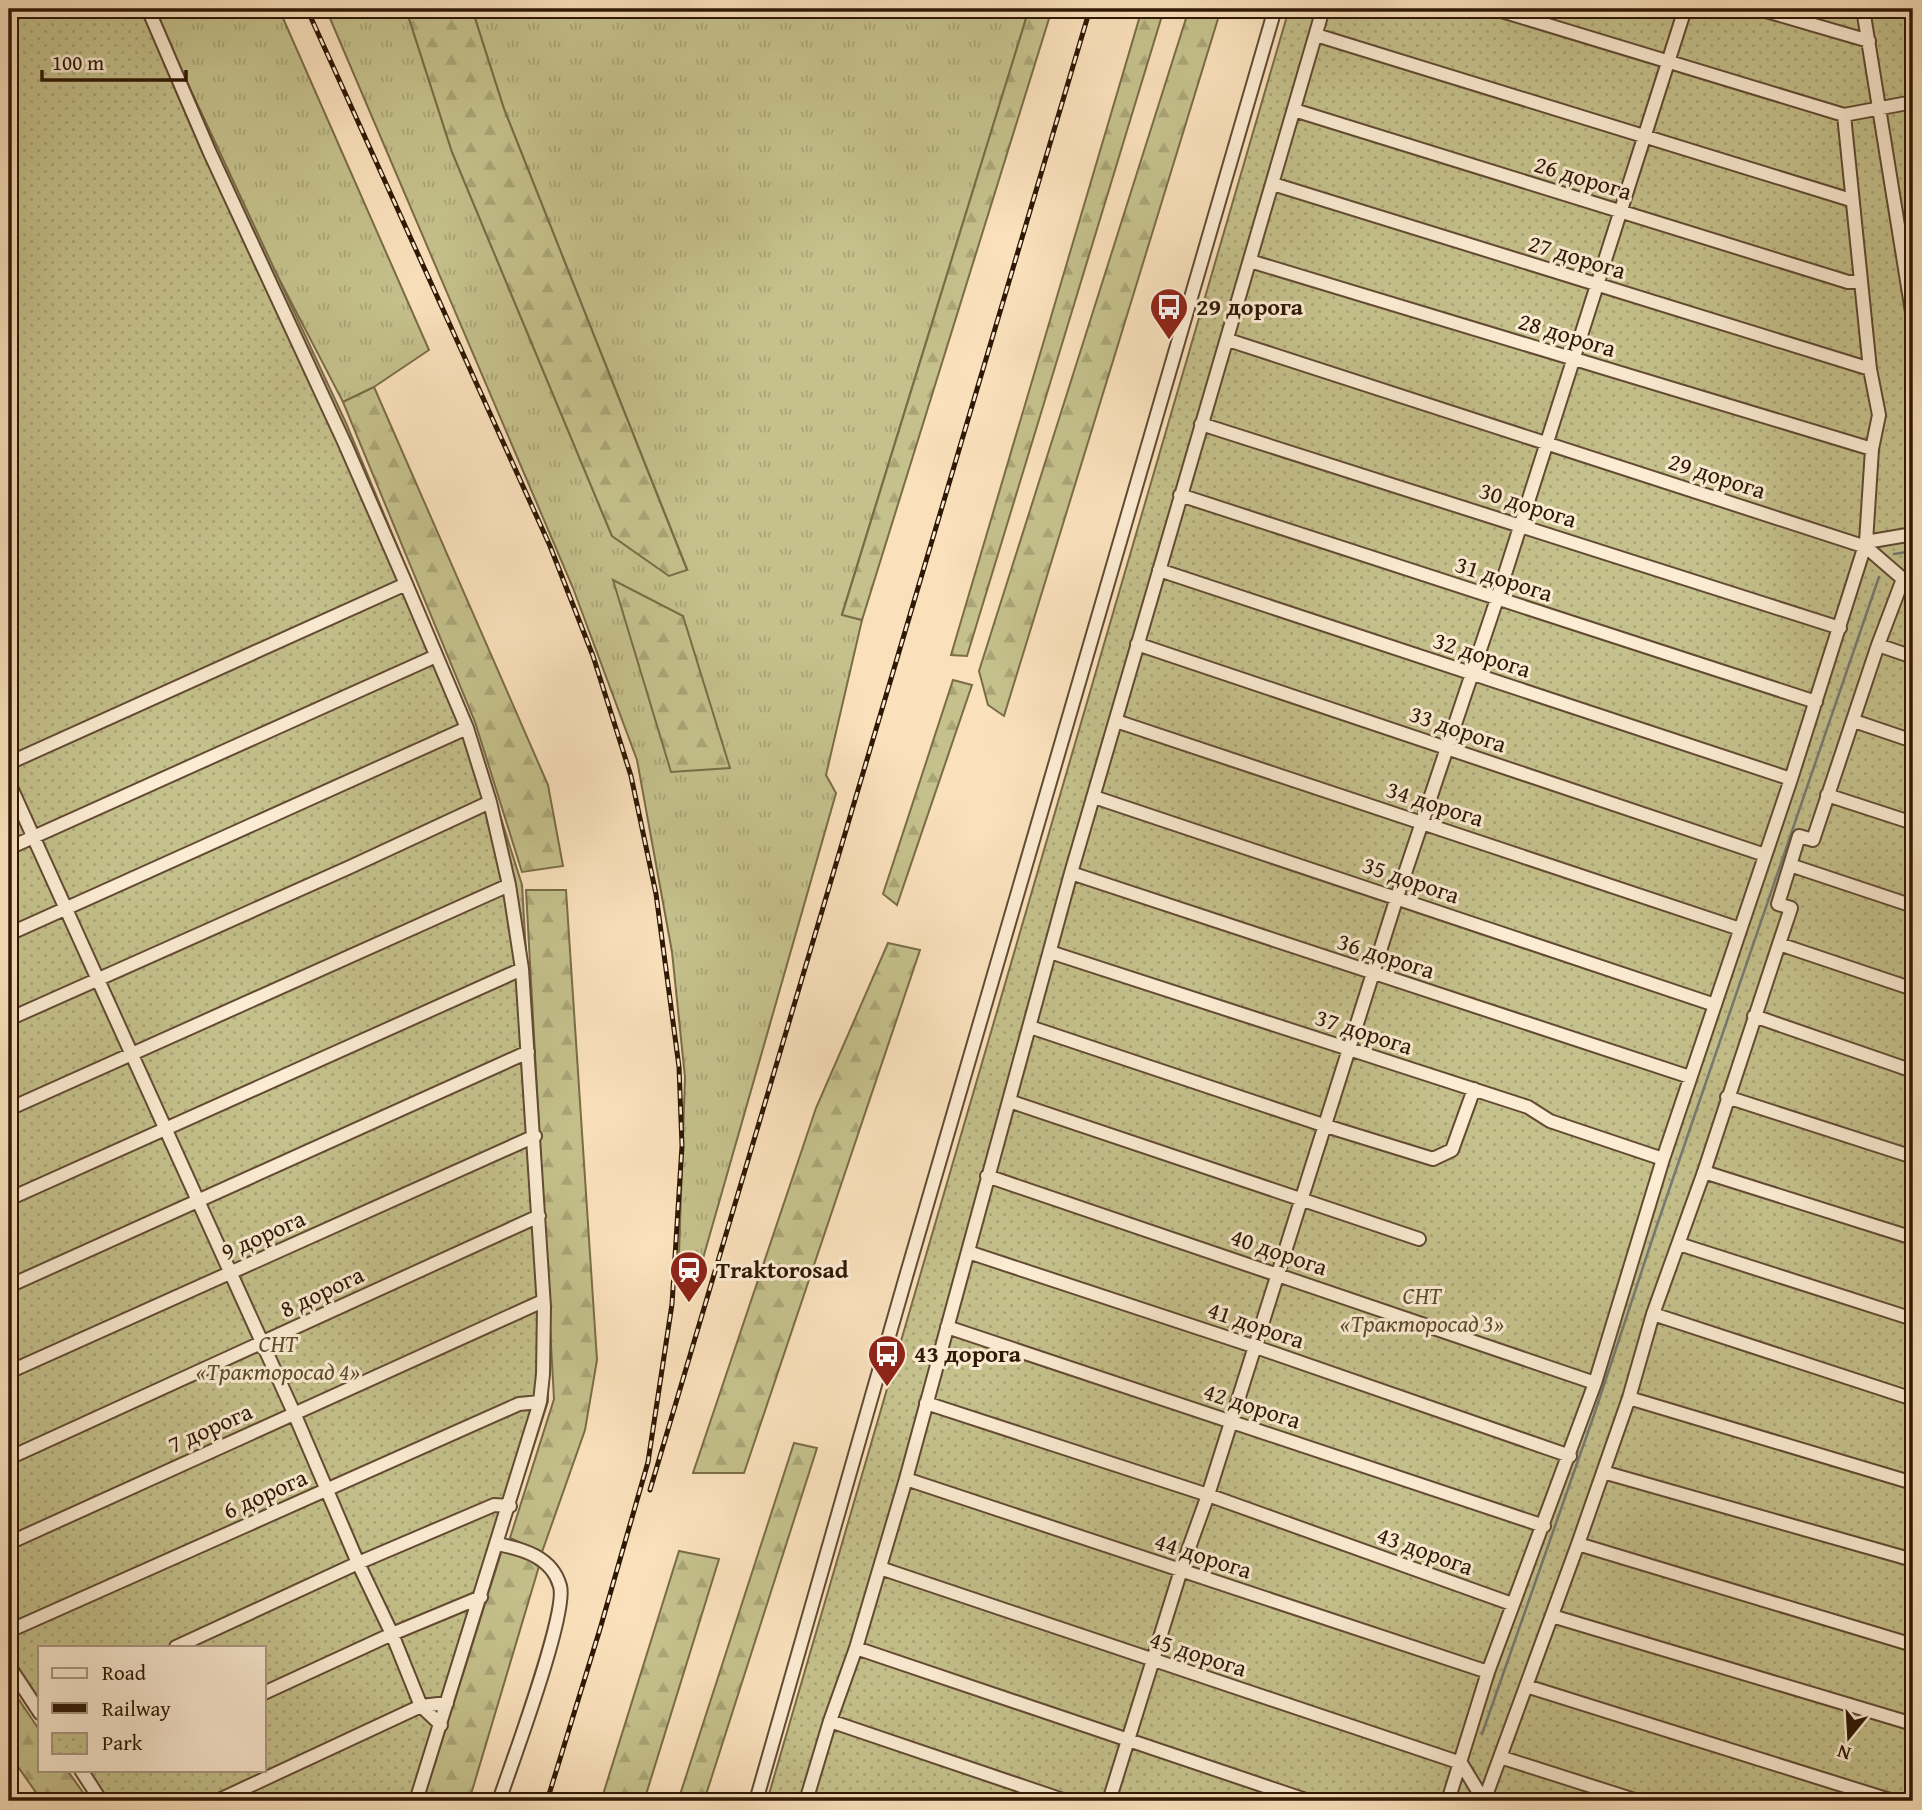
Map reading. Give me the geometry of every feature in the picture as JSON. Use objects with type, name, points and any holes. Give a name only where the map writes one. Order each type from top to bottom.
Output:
[{"type":"street","points":[[148,9],[210,153],[345,444],[467,728],[490,803],[509,885],[522,969],[543,1301],[543,1374],[540,1402],[510,1506],[414,1800]]},
{"type":"street","points":[[756,1801],[1275,9]]},
{"type":"street","points":[[821,1801],[807,1799],[830,1721],[856,1648],[906,1479],[1071,873],[1323,9]]},
{"type":"street","points":[[1495,9],[1844,115],[1913,102]]},
{"type":"street","points":[[1109,1801],[1397,897],[1548,442],[1685,9]]},
{"type":"street","points":[[1759,9],[1868,41]]},
{"type":"street","points":[[1863,9],[1913,318]]},
{"type":"street","points":[[1315,35],[1851,200]]},
{"type":"street","name":"26 дорога","points":[[1294,110],[1848,282],[1861,282]]},
{"type":"street","points":[[1448,1801],[1488,1672],[1595,1383],[1663,1159],[1791,779],[1866,544],[1872,449],[1879,415],[1870,369],[1844,115]]},
{"type":"street","name":"27 дорога","points":[[1273,184],[1870,369]]},
{"type":"street","name":"28 дорога","points":[[1251,261],[1872,449]]},
{"type":"street","name":"29 дорога","points":[[1228,340],[1866,544],[1908,579]]},
{"type":"street","name":"30 дорога","points":[[1201,424],[1840,628]]},
{"type":"street","name":"31 дорога","points":[[1180,495],[1815,702]]},
{"type":"street","points":[[1866,544],[1913,534]]},
{"type":"street","name":"32 дорога","points":[[1159,570],[1791,779]]},
{"type":"street","points":[[1484,1801],[1629,1398],[1653,1314],[1704,1172],[1779,943],[1790,908],[1778,904],[1799,836],[1813,840],[1878,645],[1908,579]]},
{"type":"street","points":[[9,763],[406,584]]},
{"type":"street","name":"33 дорога","points":[[1137,644],[1765,855]]},
{"type":"street","points":[[1878,645],[1913,657]]},
{"type":"street","points":[[9,848],[436,656]]},
{"type":"street","name":"34 дорога","points":[[1116,721],[1740,929]]},
{"type":"street","points":[[1854,722],[1913,741]]},
{"type":"street","points":[[9,934],[467,728]]},
{"type":"street","points":[[9,783],[294,1413],[421,1706],[440,1725]]},
{"type":"street","points":[[1827,795],[1913,823]]},
{"type":"street","name":"35 дорога","points":[[1094,797],[1715,1005]]},
{"type":"street","points":[[9,1019],[490,803]]},
{"type":"street","points":[[1790,865],[1913,906]]},
{"type":"street","name":"36 дорога","points":[[1071,873],[1690,1077]]},
{"type":"street","points":[[9,1109],[509,885]]},
{"type":"street","points":[[1779,943],[1913,989]]},
{"type":"street","name":"37 дорога","points":[[1050,952],[1474,1088],[1528,1107],[1550,1121],[1663,1159]]},
{"type":"street","points":[[9,1199],[522,969]]},
{"type":"street","points":[[1755,1016],[1913,1071]]},
{"type":"street","points":[[1030,1027],[1433,1159],[1452,1150],[1474,1088]]},
{"type":"street","points":[[9,1286],[528,1052]]},
{"type":"street","points":[[1727,1097],[1913,1157]]},
{"type":"street","points":[[1009,1101],[1419,1239]]},
{"type":"street","name":"9 дорога","points":[[9,1372],[534,1136]]},
{"type":"street","points":[[1704,1172],[1913,1238]]},
{"type":"street","name":"40 дорога","points":[[988,1176],[1595,1383]]},
{"type":"street","name":"8 дорога","points":[[9,1458],[539,1216]]},
{"type":"street","points":[[1679,1244],[1913,1319]]},
{"type":"street","name":"41 дорога","points":[[968,1252],[1253,1346],[1570,1456]]},
{"type":"street","name":"7 дорога","points":[[9,1543],[543,1301]]},
{"type":"street","points":[[1653,1314],[1913,1399]]},
{"type":"street","name":"42 дорога","points":[[947,1327],[1544,1526]]},
{"type":"street","points":[[1629,1398],[1913,1483]]},
{"type":"street","name":"6 дорога","points":[[9,1630],[519,1404],[540,1402]]},
{"type":"street","name":"43 дорога","points":[[926,1403],[1208,1495],[1512,1604]]},
{"type":"street","points":[[1603,1472],[1913,1560]]},
{"type":"street","name":"44 дорога","points":[[906,1479],[1488,1672]]},
{"type":"street","points":[[178,1646],[358,1563],[494,1505],[510,1506]]},
{"type":"street","points":[[497,1544],[526,1550],[546,1563],[561,1587],[558,1621],[499,1801]]},
{"type":"street","points":[[1578,1544],[1913,1645]]},
{"type":"street","name":"45 дорога","points":[[880,1568],[1461,1763]]},
{"type":"street","points":[[266,1692],[392,1634],[481,1597]]},
{"type":"street","points":[[1552,1616],[1913,1724]]},
{"type":"street","points":[[856,1648],[1309,1801]]},
{"type":"street","points":[[9,1666],[38,1708]]},
{"type":"street","points":[[1526,1686],[1893,1801]]},
{"type":"street","points":[[217,1801],[421,1706],[447,1703]]},
{"type":"street","points":[[830,1721],[1066,1801]]},
{"type":"street","points":[[1500,1757],[1638,1801]]},
{"type":"street","points":[[1461,1763],[1484,1801]]},
{"type":"street","points":[[88,1772],[102,1801]]},
{"type":"green space","name":"СНТ «Тракторосад 4»","points":[[9,9],[153,9],[346,423],[471,723],[522,885],[547,1309],[548,1401],[420,1801],[95,1801],[74,1772],[266,1772],[266,1646],[38,1646],[38,1719],[9,1677]]},
{"type":"green space","points":[[137,9],[279,9],[429,350],[374,387],[343,402]]},
{"type":"green space","points":[[326,9],[406,9],[452,152],[612,536],[687,569],[504,109],[472,9],[1029,9],[842,614],[862,620],[826,775],[836,793],[702,1262],[679,1254],[685,1077],[672,952],[637,760],[573,588]]},
{"type":"green space","points":[[406,9],[472,9],[504,109],[687,570],[669,576],[612,536],[452,152]]},
{"type":"green space","points":[[1029,9],[1052,9],[862,620],[842,615]]},
{"type":"green space","points":[[1142,9],[1164,9],[967,656],[951,655]]},
{"type":"green space","points":[[1189,9],[1221,9],[1004,716],[988,705],[979,671]]},
{"type":"green space","name":"СНТ «Тракторосад 3»","points":[[1289,9],[1913,9],[1913,1801],[767,1801]]},
{"type":"green space","points":[[374,387],[548,785],[563,866],[522,872],[475,722],[343,402]]},
{"type":"green space","points":[[613,580],[683,616],[730,768],[671,772]]},
{"type":"green space","points":[[953,680],[972,685],[897,905],[883,894]]},
{"type":"green space","points":[[526,890],[566,890],[597,1360],[585,1430],[542,1552],[510,1538],[554,1399]]},
{"type":"green space","points":[[888,943],[920,950],[744,1473],[693,1473],[816,1108]]},
{"type":"green space","points":[[794,1443],[817,1448],[704,1801],[678,1801]]},
{"type":"green space","points":[[502,1550],[540,1563],[469,1801],[423,1801]]},
{"type":"green space","points":[[679,1551],[719,1559],[644,1801],[601,1801]]},
{"type":"green space","points":[[9,1685],[38,1728],[38,1772],[68,1772],[89,1801],[42,1801],[9,1754]]},
{"type":"waterway","points":[[1894,554],[1913,551]]},
{"type":"waterway","points":[[1482,1734],[1594,1415],[1879,577]]},
{"type":"railway","points":[[307,9],[550,546],[593,656],[631,776],[656,894],[679,1067],[682,1146],[672,1304],[648,1462],[547,1801]]},
{"type":"railway","points":[[650,1490],[1090,9]]},
{"type":"place","name":"29 дорога","points":[[1169,341]]},
{"type":"place","name":"Traktorosad","points":[[689,1304]]},
{"type":"place","name":"43 дорога","points":[[887,1388]]}]
